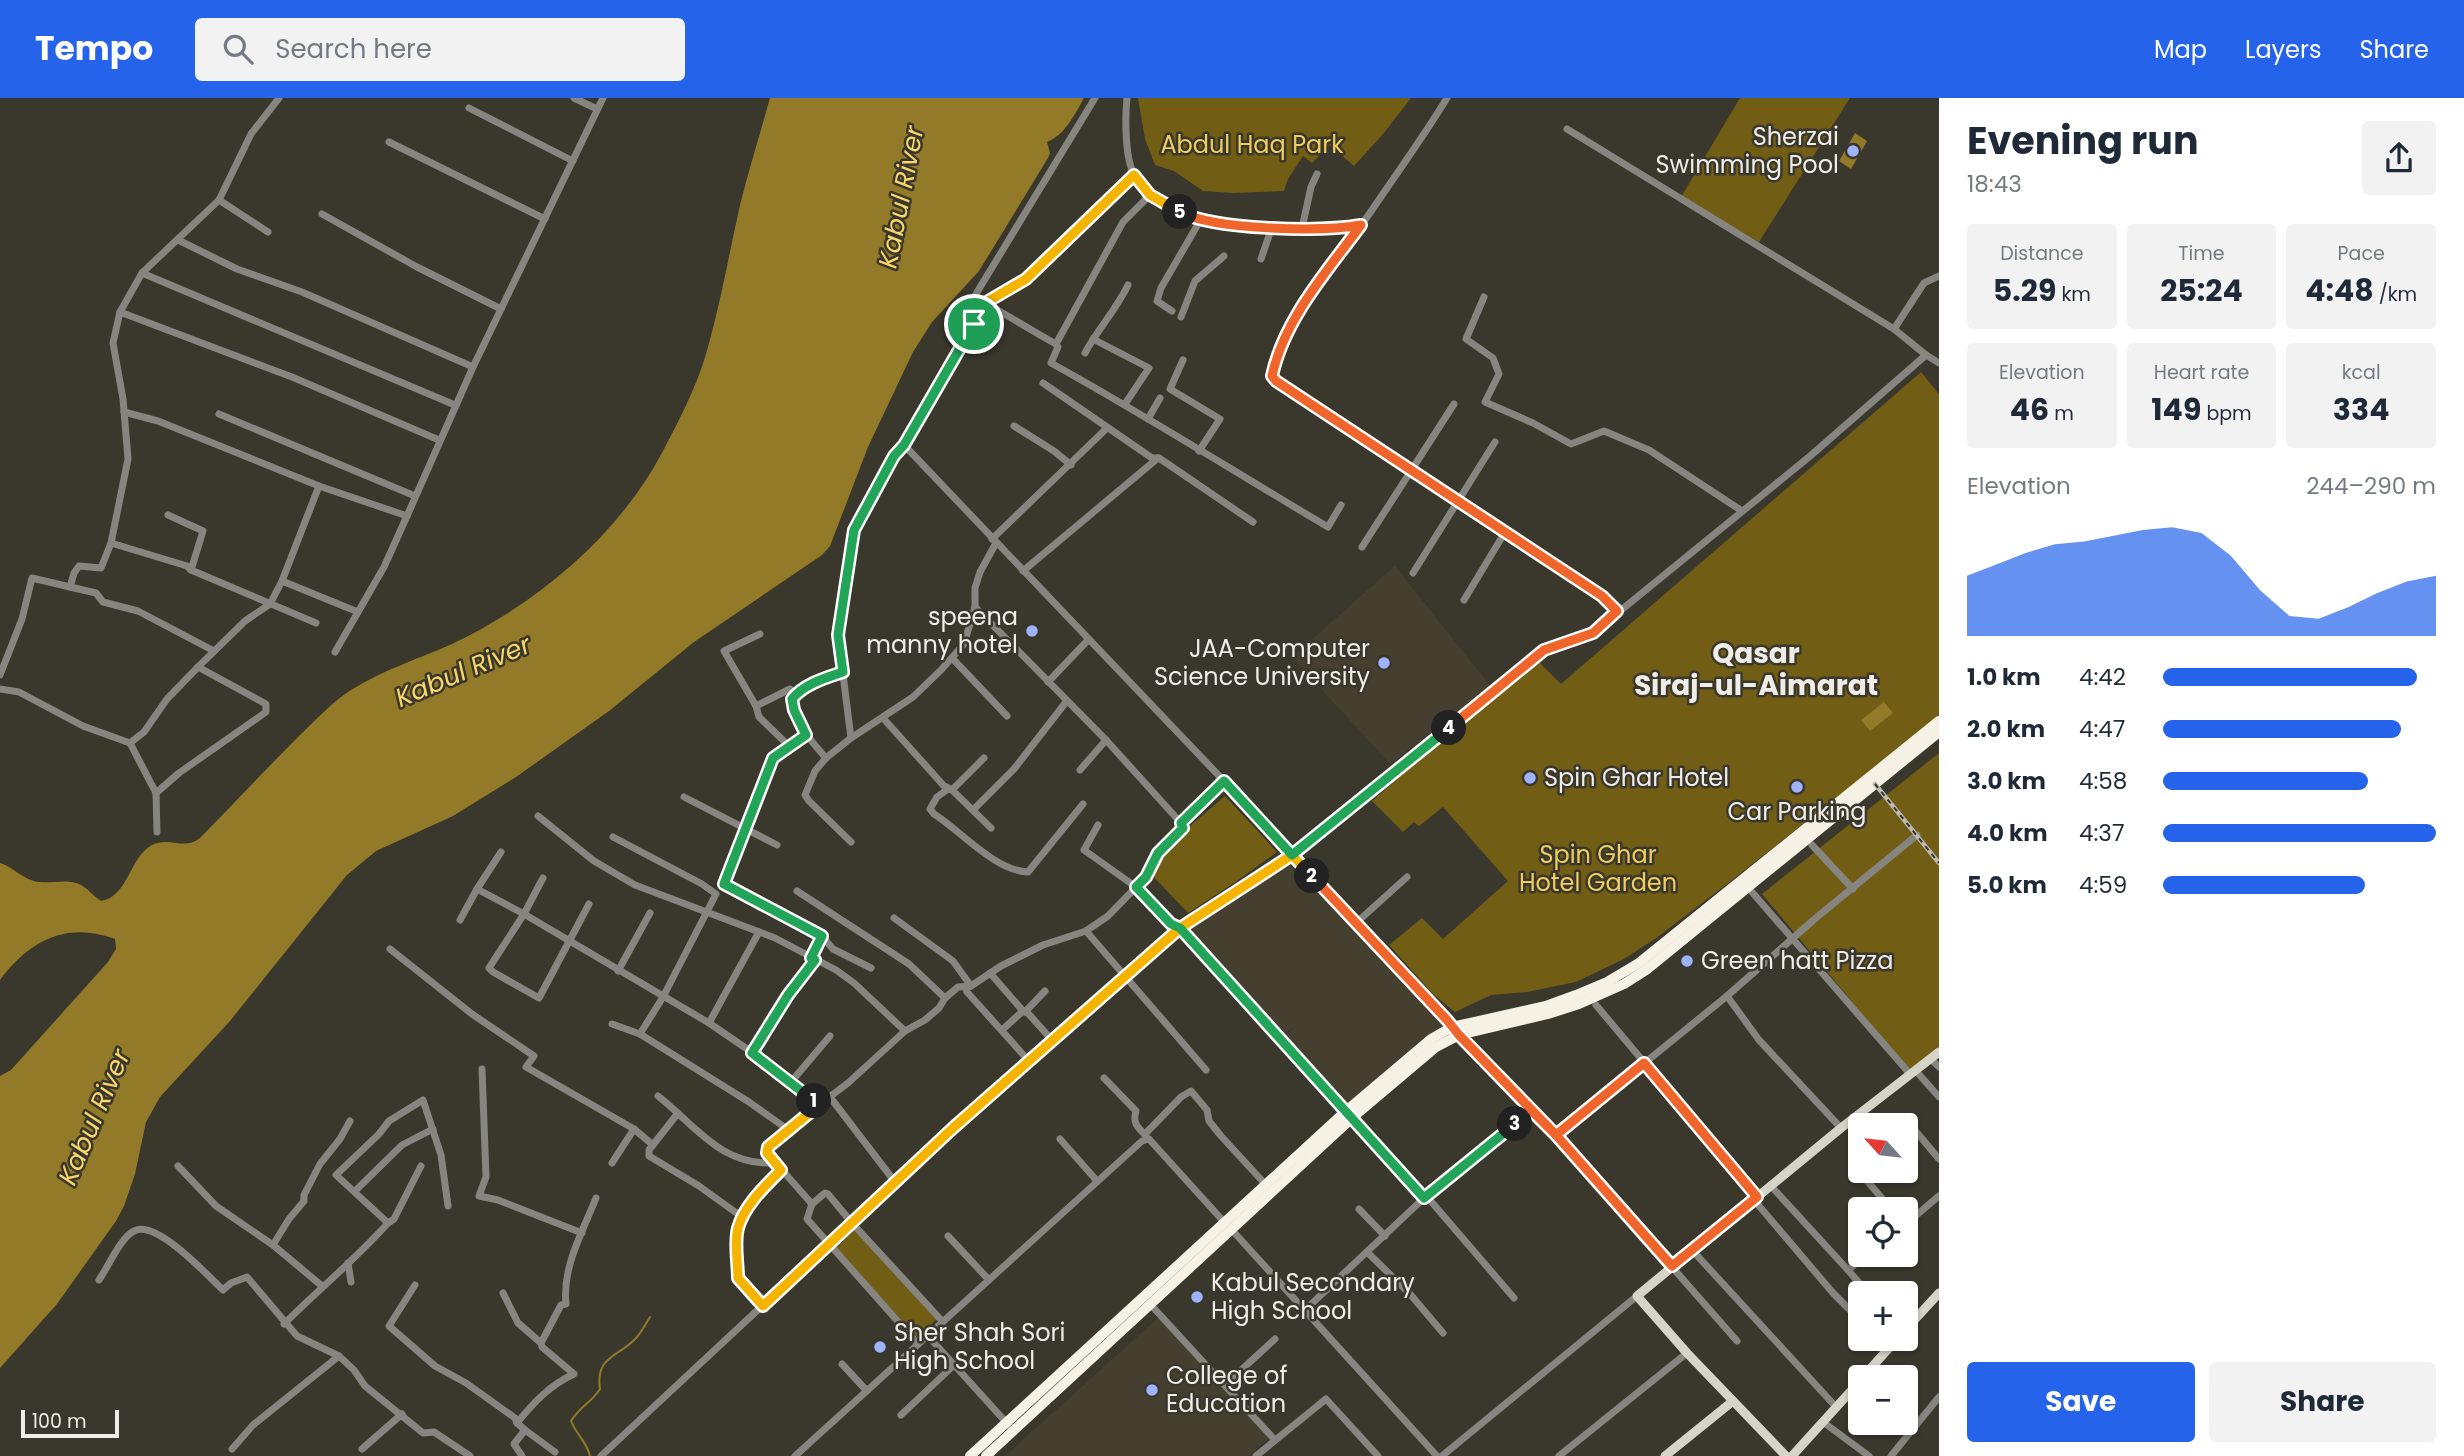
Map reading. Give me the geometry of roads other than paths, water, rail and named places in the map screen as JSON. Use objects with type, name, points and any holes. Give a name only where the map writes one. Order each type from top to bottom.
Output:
[{"type":"highway","points":[[1746,884],[1939,721]]},
{"type":"highway","points":[[986,1456],[1010,1427],[1431,1040],[1546,1006],[1607,982],[1639,963],[1746,884],[1939,732]]},
{"type":"highway","points":[[970,1456],[1010,1427],[1150,1304],[1266,1185],[1349,1114]]},
{"type":"main road","points":[[1786,1456],[1687,1353],[1637,1296],[1770,1185],[1939,1052]]},
{"type":"main road","points":[[1918,1316],[1939,1293]]},
{"type":"main road","points":[[1874,1365],[1886,1351]]},
{"type":"main road","points":[[1793,1456],[1848,1395]]},
{"type":"main road","points":[[1665,1456],[1734,1401]]},
{"type":"street","points":[[71,587],[74,573],[79,566],[101,568],[111,543],[128,459],[124,399],[113,343],[120,312],[142,273],[219,200],[251,134],[279,98]]},
{"type":"street","points":[[574,98],[597,109]]},
{"type":"street","points":[[335,652],[384,567],[473,367],[603,98]]},
{"type":"street","points":[[974,324],[965,312],[1095,98]]},
{"type":"street","points":[[1127,98],[1125,120],[1134,175],[1150,195],[1188,216],[1218,223],[1272,227],[1337,229],[1361,225]]},
{"type":"street","points":[[1447,98],[1421,141],[1295,319],[1272,376],[1602,596],[1617,611]]},
{"type":"street","points":[[469,108],[573,161]]},
{"type":"street","points":[[1567,129],[1894,329],[1939,363]]},
{"type":"street","points":[[389,142],[545,219]]},
{"type":"street","points":[[1302,228],[1311,187],[1317,174]]},
{"type":"street","points":[[851,738],[838,635],[854,530],[894,456],[904,445],[985,303],[1026,279],[1134,175]]},
{"type":"street","points":[[1150,195],[1124,222],[1056,344],[1058,347],[1051,363],[1125,404],[1328,527],[1341,505]]},
{"type":"street","points":[[219,200],[268,232]]},
{"type":"street","points":[[322,214],[417,267],[501,309]]},
{"type":"street","points":[[1172,311],[1157,301],[1161,288],[1202,219]]},
{"type":"street","points":[[1261,259],[1272,227]]},
{"type":"street","points":[[178,240],[237,269],[302,292],[473,367]]},
{"type":"street","points":[[1181,317],[1195,281],[1224,256]]},
{"type":"street","points":[[142,273],[456,405]]},
{"type":"street","points":[[1894,329],[1924,283],[1939,276]]},
{"type":"street","points":[[1085,353],[1117,307],[1128,285]]},
{"type":"street","points":[[1484,298],[1466,339],[1493,358],[1499,374],[1485,402],[1533,422],[1572,444],[1604,431],[1649,450],[1742,511]]},
{"type":"street","points":[[985,303],[1056,344]]},
{"type":"street","points":[[120,312],[292,377],[439,440]]},
{"type":"street","points":[[1093,339],[1149,369],[1125,404]]},
{"type":"street","points":[[601,1456],[1051,1039],[1180,928],[1292,855],[1544,650],[1593,633],[1809,457],[1926,355]]},
{"type":"street","points":[[1183,360],[1170,389],[1220,419],[1199,451]]},
{"type":"street","points":[[1043,383],[1152,458],[1159,458],[1253,522]]},
{"type":"street","points":[[1148,419],[1160,398]]},
{"type":"street","points":[[1362,547],[1454,404]]},
{"type":"street","points":[[124,412],[158,421],[319,486],[407,516]]},
{"type":"street","points":[[219,414],[415,496]]},
{"type":"street","points":[[1014,426],[1071,465]]},
{"type":"street","points":[[851,842],[805,795],[815,771],[826,758],[851,738],[913,697],[964,644],[975,607],[975,588],[994,541],[1107,428]]},
{"type":"street","points":[[1413,573],[1495,442]]},
{"type":"street","points":[[904,445],[1556,1135],[1737,1341]]},
{"type":"street","points":[[1023,571],[1159,458]]},
{"type":"street","points":[[130,743],[144,732],[167,699],[214,651],[245,621],[271,604],[319,486]]},
{"type":"street","points":[[168,515],[203,531],[191,570]]},
{"type":"street","points":[[1464,600],[1505,532]]},
{"type":"street","points":[[111,543],[187,566],[316,623]]},
{"type":"street","points":[[0,674],[22,619],[31,579],[35,578],[96,593],[103,602],[138,611],[214,651]]},
{"type":"street","points":[[282,581],[358,612]]},
{"type":"street","points":[[812,1204],[767,1153],[768,1147],[905,1031],[925,1020],[958,986],[968,986],[1043,946],[1086,931],[1108,916],[1146,877],[1158,853],[1183,828],[1105,740],[975,607]]},
{"type":"street","points":[[760,634],[724,650],[756,706],[759,717],[790,747]]},
{"type":"street","points":[[1048,682],[1088,640]]},
{"type":"street","points":[[952,658],[1006,716]]},
{"type":"street","points":[[156,793],[265,712],[266,704],[198,667]]},
{"type":"street","points":[[826,758],[806,735],[794,710],[792,699],[818,680],[843,672]]},
{"type":"street","points":[[0,689],[19,692],[83,726],[130,743],[156,793],[157,832]]},
{"type":"street","points":[[756,706],[790,689],[796,694]]},
{"type":"street","points":[[973,810],[1014,769],[1066,702]]},
{"type":"street","points":[[883,718],[950,790],[991,828]]},
{"type":"street","points":[[806,735],[773,758],[724,884],[822,936],[833,948],[871,968]]},
{"type":"street","points":[[1080,770],[1105,740]]},
{"type":"street","points":[[984,758],[950,790],[937,797],[930,809],[1003,866],[1019,872],[1028,872],[1083,804]]},
{"type":"street","points":[[1181,823],[1224,781]]},
{"type":"street","points":[[684,797],[777,845]]},
{"type":"street","points":[[538,816],[594,861],[635,885],[775,938],[836,970],[855,983],[905,1031]]},
{"type":"street","points":[[1098,825],[1084,850],[1136,887],[1171,924],[1180,928],[1424,1198],[1429,1199],[1514,1298]]},
{"type":"street","points":[[1556,1135],[1727,996],[1792,938],[1917,835]]},
{"type":"street","points":[[613,837],[716,894],[663,997],[640,1034]]},
{"type":"street","points":[[1812,845],[1853,889]]},
{"type":"street","points":[[460,920],[501,852]]},
{"type":"street","points":[[1356,923],[1408,877]]},
{"type":"street","points":[[543,878],[524,914],[489,968],[493,972],[540,998],[589,904]]},
{"type":"street","points":[[1746,884],[1913,1072],[1939,1097]]},
{"type":"street","points":[[477,889],[709,1023],[819,1105]]},
{"type":"street","points":[[797,891],[909,964],[944,998]]},
{"type":"street","points":[[618,971],[650,913]]},
{"type":"street","points":[[894,918],[953,961],[968,986],[967,992],[1028,1060]]},
{"type":"street","points":[[1086,931],[1206,1070]]},
{"type":"street","points":[[709,1023],[759,932]]},
{"type":"street","points":[[752,1053],[813,959],[822,936]]},
{"type":"street","points":[[390,949],[472,1014],[534,1056],[526,1067],[634,1129],[653,1145]]},
{"type":"street","points":[[990,973],[1051,1039]]},
{"type":"street","points":[[1002,1030],[1045,991]]},
{"type":"street","points":[[1727,996],[1759,1040],[1841,1128]]},
{"type":"street","points":[[1596,1004],[1848,1308]]},
{"type":"street","points":[[612,1024],[640,1034],[750,1102],[787,1129]]},
{"type":"street","points":[[791,1082],[830,1036]]},
{"type":"street","points":[[1931,1059],[1939,1067]]},
{"type":"street","points":[[482,1069],[486,1177],[479,1196],[498,1200],[582,1233]]},
{"type":"street","points":[[1104,1078],[1136,1111],[1136,1127],[1437,1456]]},
{"type":"street","points":[[795,1456],[1147,1137],[1181,1097],[1191,1091],[1206,1110],[1209,1121],[1266,1185]]},
{"type":"street","points":[[658,1096],[705,1140],[757,1165],[778,1167]]},
{"type":"street","points":[[830,1097],[895,1182]]},
{"type":"street","points":[[388,1223],[336,1175],[389,1121],[423,1100],[441,1155],[448,1206]]},
{"type":"street","points":[[1305,1310],[1424,1198],[1531,1110]]},
{"type":"street","points":[[678,1113],[649,1150],[649,1156],[699,1186],[742,1217]]},
{"type":"street","points":[[273,1245],[303,1201],[320,1164],[340,1139],[349,1121]]},
{"type":"street","points":[[355,1191],[402,1145],[433,1129]]},
{"type":"street","points":[[612,1163],[634,1129]]},
{"type":"street","points":[[1918,1134],[1939,1159]]},
{"type":"street","points":[[1060,1139],[1097,1181]]},
{"type":"street","points":[[914,1150],[923,1157]]},
{"type":"street","points":[[178,1166],[216,1206],[273,1245],[322,1286]]},
{"type":"street","points":[[284,1324],[322,1286],[365,1250],[394,1219],[421,1166]]},
{"type":"street","points":[[763,1306],[738,1278],[737,1230],[742,1217],[778,1167]]},
{"type":"street","points":[[1869,1183],[1881,1197]]},
{"type":"street","points":[[1770,1185],[1857,1281]]},
{"type":"street","points":[[918,1344],[807,1219],[812,1204],[825,1193],[828,1194],[943,1322]]},
{"type":"street","points":[[1918,1213],[1939,1196]]},
{"type":"street","points":[[541,1343],[561,1305],[566,1304],[564,1290],[571,1259],[596,1198]]},
{"type":"street","points":[[1359,1209],[1385,1236]]},
{"type":"street","points":[[99,1280],[127,1236],[143,1228],[157,1233],[180,1250],[223,1290],[231,1283],[247,1277],[284,1324],[297,1336],[339,1356],[365,1385],[423,1433],[433,1432],[473,1456]]},
{"type":"street","points":[[948,1236],[989,1280]]},
{"type":"street","points":[[1692,1250],[1837,1408]]},
{"type":"street","points":[[1368,1253],[1410,1294],[1443,1333]]},
{"type":"street","points":[[348,1263],[351,1282]]},
{"type":"street","points":[[1848,1270],[1852,1267]]},
{"type":"street","points":[[415,1286],[389,1325],[435,1366],[485,1396],[555,1452]]},
{"type":"street","points":[[503,1293],[518,1323],[574,1374],[557,1382],[543,1394],[517,1423]]},
{"type":"street","points":[[1442,1456],[1637,1296]]},
{"type":"street","points":[[1150,1304],[1274,1439]]},
{"type":"street","points":[[928,1336],[1010,1427]]},
{"type":"street","points":[[1225,1385],[1275,1339]]},
{"type":"street","points":[[1559,1456],[1687,1353]]},
{"type":"street","points":[[232,1449],[253,1425],[339,1356]]},
{"type":"street","points":[[842,1364],[867,1391]]},
{"type":"street","points":[[901,1415],[954,1365]]},
{"type":"street","points":[[1891,1456],[1939,1397]]},
{"type":"street","points":[[1256,1456],[1326,1399],[1378,1456]]},
{"type":"street","points":[[362,1449],[402,1415]]},
{"type":"street","points":[[1823,1422],[1870,1456]]},
{"type":"street","points":[[522,1456],[514,1444],[525,1430]]},
{"type":"water","name":"Kabul River","points":[[770,98],[1084,98],[1064,129],[1047,142],[1050,153],[1048,158],[979,271],[932,322],[913,352],[868,447],[830,546],[822,555],[694,642],[609,711],[516,777],[453,816],[376,851],[347,875],[230,1021],[160,1097],[146,1122],[135,1174],[116,1221],[57,1304],[0,1368],[0,1076],[11,1070],[108,962],[116,949],[115,939],[97,934],[80,932],[50,938],[23,955],[0,980],[0,863],[34,881],[73,882],[101,901],[110,898],[123,884],[145,850],[152,845],[165,842],[182,844],[200,838],[300,735],[344,695],[376,676],[452,644],[515,608],[573,564],[600,538],[645,482],[675,428],[697,379],[711,336],[740,205]]},
{"type":"water","name":"Sherzai Swimming Pool","points":[[1855,133],[1867,141],[1851,169],[1839,161]]},
{"type":"water","points":[[1884,702],[1893,713],[1870,731],[1861,720]]},
{"type":"waterway","points":[[590,1456],[571,1421],[600,1389],[599,1378],[605,1363],[637,1337],[650,1317]]},
{"type":"railway","points":[[1875,784],[1939,863]]},
{"type":"place","name":"Sherzai Swimming Pool","points":[[1853,151]]},
{"type":"place","name":"speena manny hotel","points":[[1032,631]]},
{"type":"place","name":"JAA-Computer Science University","points":[[1384,663]]},
{"type":"place","name":"Spin Ghar Hotel","points":[[1530,778]]},
{"type":"place","name":"Car Parking","points":[[1797,787]]},
{"type":"place","name":"Green hatt Pizza","points":[[1687,961]]},
{"type":"place","name":"Kabul Secondary High School","points":[[1197,1297]]},
{"type":"place","name":"Sher Shah Sori High School","points":[[880,1347]]},
{"type":"place","name":"College of Education","points":[[1152,1390]]},
{"type":"district","name":"Qasar Siraj-ul-Aimarat","points":[[1756,669]]},
{"type":"park label","name":"Abdul Haq Park","points":[[1252,145]]},
{"type":"park label","name":"Spin Ghar Hotel Garden","points":[[1598,869]]}]
